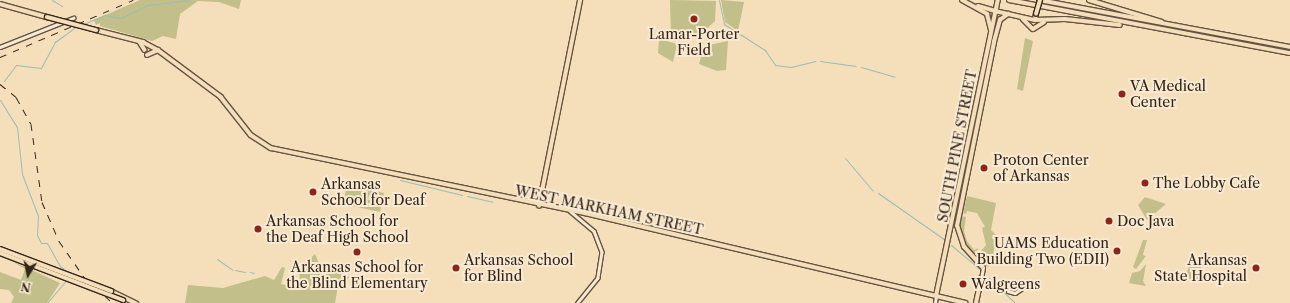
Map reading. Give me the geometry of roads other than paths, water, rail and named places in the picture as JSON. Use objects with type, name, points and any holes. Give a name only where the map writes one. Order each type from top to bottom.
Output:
[{"type":"highway","points":[[962,0],[988,14],[991,30]]},
{"type":"highway","points":[[1009,0],[1161,31],[1290,53]]},
{"type":"highway","points":[[1039,0],[1290,47]]},
{"type":"highway","points":[[1089,0],[1186,28]]},
{"type":"highway","points":[[970,4],[995,11]]},
{"type":"highway","points":[[1035,20],[1050,20],[1161,31]]},
{"type":"highway","points":[[1033,29],[1050,20]]},
{"type":"main road","points":[[539,206],[580,0]]},
{"type":"main road","name":"SOUTH PINE STREET","points":[[936,296],[998,0]]},
{"type":"main road","points":[[995,11],[1035,20],[1039,0]]},
{"type":"main road","name":"WEST MARKHAM STREET","points":[[0,4],[148,44],[221,97],[251,135],[275,150],[539,206],[570,211],[965,303]]},
{"type":"main road","points":[[983,268],[964,247],[957,226],[994,42],[1000,20],[1008,14]]},
{"type":"main road","points":[[1020,17],[1033,29]]},
{"type":"main road","points":[[139,41],[145,50]]},
{"type":"main road","points":[[147,55],[158,50]]},
{"type":"main road","points":[[0,249],[135,303]]},
{"type":"main road","points":[[0,253],[124,298]]},
{"type":"main road","points":[[976,303],[981,279]]},
{"type":"street","points":[[0,47],[73,18]]},
{"type":"street","points":[[570,211],[594,231],[602,252],[598,278],[578,303]]},
{"type":"street","points":[[981,279],[983,268]]},
{"type":"street","points":[[1008,292],[1015,293],[1021,289]]},
{"type":"street","points":[[935,303],[936,296]]},
{"type":"waterway","points":[[52,0],[62,6]]},
{"type":"waterway","points":[[81,25],[104,15],[121,18],[148,5],[189,0]]},
{"type":"waterway","points":[[719,0],[724,24],[765,50],[775,65],[791,67],[815,61]]},
{"type":"waterway","points":[[4,81],[16,65],[41,68],[55,42],[76,27]]},
{"type":"waterway","points":[[820,61],[856,66]]},
{"type":"waterway","points":[[861,67],[895,77]]},
{"type":"waterway","points":[[0,100],[17,127],[22,174],[38,216],[37,235],[41,243],[47,243],[59,265],[67,272]]},
{"type":"waterway","points":[[845,158],[873,191]]},
{"type":"waterway","points":[[400,180],[462,195]]},
{"type":"waterway","points":[[878,193],[945,240]]},
{"type":"waterway","points":[[467,196],[492,202]]},
{"type":"waterway","points":[[951,245],[980,269]]},
{"type":"waterway","points":[[217,259],[233,270]]},
{"type":"waterway","points":[[235,270],[245,272]]},
{"type":"waterway","points":[[250,272],[254,273]]},
{"type":"waterway","points":[[987,276],[1015,303]]},
{"type":"waterway","points":[[47,303],[66,280]]},
{"type":"railway","points":[[0,57],[133,0]]},
{"type":"railway","points":[[0,84],[16,97],[31,124],[42,202],[59,241],[84,277],[113,303]]},
{"type":"place","name":"Lamar-Porter Field","points":[[694,19]]},
{"type":"place","name":"VA Medical Center","points":[[1122,94]]},
{"type":"place","name":"Proton Center of Arkansas","points":[[984,168]]},
{"type":"place","name":"The Lobby Cafe","points":[[1145,183]]},
{"type":"place","name":"Arkansas School for Deaf","points":[[313,192]]},
{"type":"place","name":"Doc Java","points":[[1109,221]]},
{"type":"place","name":"Arkansas School for the Deaf High School","points":[[258,229]]},
{"type":"place","name":"UAMS Education Building Two (EDII)","points":[[1117,251]]},
{"type":"place","name":"Arkansas School for the Blind Elementary","points":[[357,252]]},
{"type":"place","name":"Arkansas School for Blind","points":[[456,268]]},
{"type":"place","name":"Arkansas State Hospital","points":[[1256,268]]},
{"type":"place","name":"Walgreens","points":[[963,284]]}]
